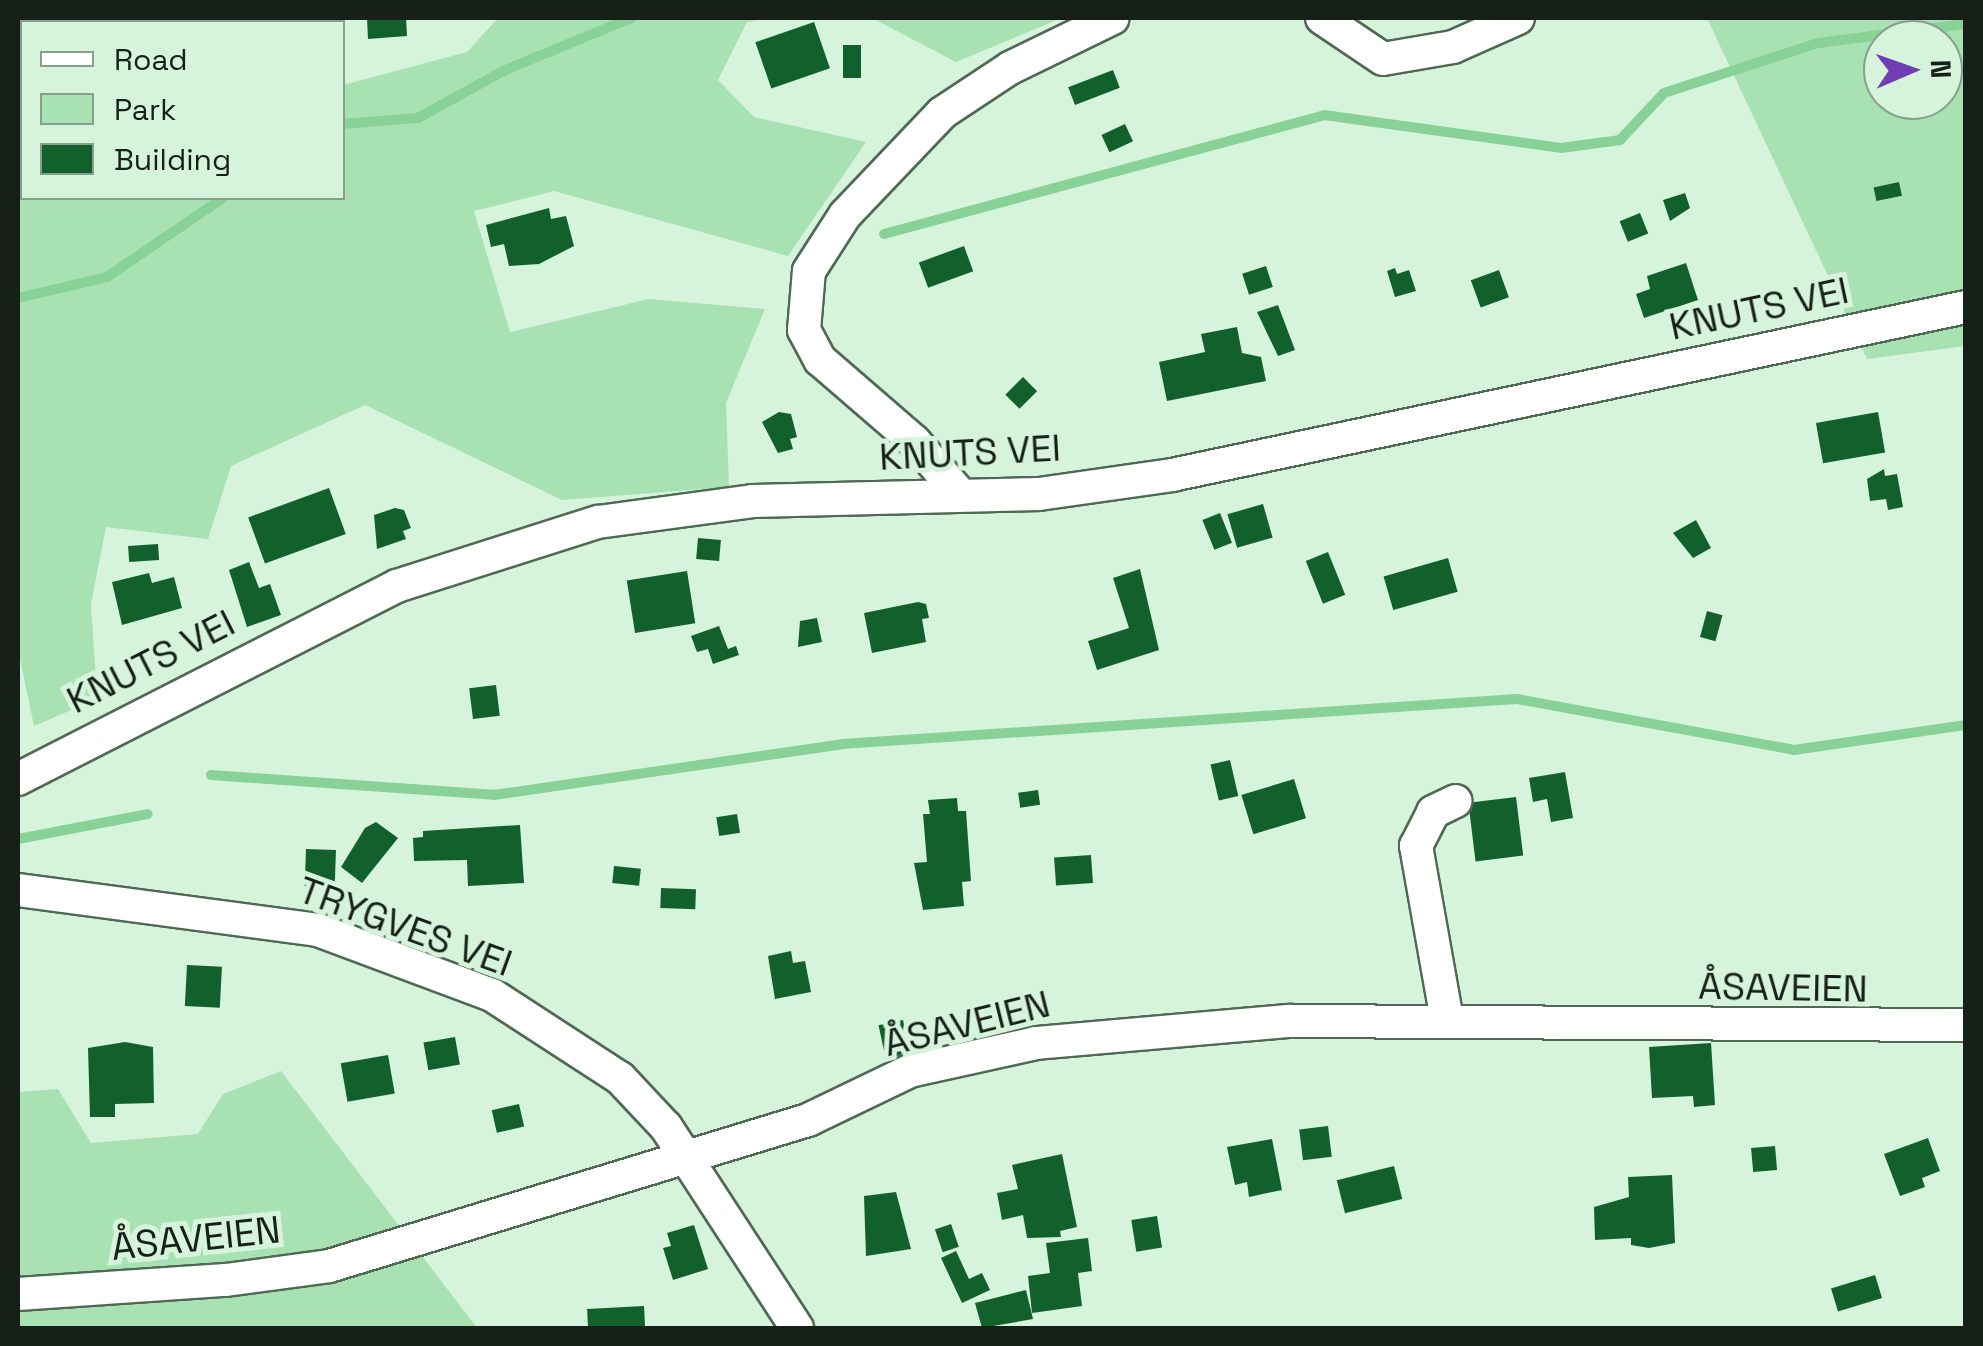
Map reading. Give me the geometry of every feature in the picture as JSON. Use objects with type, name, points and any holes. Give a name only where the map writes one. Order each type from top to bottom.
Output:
[{"type":"street","points":[[959,492],[914,441],[820,360],[804,330],[809,271],[845,215],[942,113],[1010,68],[1113,18]]},
{"type":"street","points":[[1322,18],[1383,59],[1453,47],[1518,18]]},
{"type":"street","name":"KNUTS VEI","points":[[18,778],[307,627],[397,586],[534,539],[598,522],[753,501],[959,492],[1039,494],[1172,474],[1966,307]]},
{"type":"street","points":[[1448,1020],[1416,846],[1433,812],[1456,801]]},
{"type":"street","name":"TRYGVES VEI","points":[[18,890],[318,930],[492,995],[620,1078],[687,1160],[797,1328]]},
{"type":"street","name":"ÅSAVEIEN","points":[[18,1294],[226,1280],[329,1266],[808,1120],[910,1071],[1036,1043],[1288,1020],[1966,1025]]},
{"type":"green space","points":[[498,18],[766,18],[747,22],[718,80],[754,117],[866,142],[788,256],[554,191],[474,211],[510,332],[649,299],[765,309],[726,403],[729,487],[562,500],[365,405],[231,466],[208,539],[106,527],[91,604],[97,699],[34,726],[18,649],[18,122],[20,200],[345,200],[345,84],[467,52]]},
{"type":"green space","points":[[872,18],[1062,18],[956,62]]},
{"type":"green space","points":[[1707,18],[1965,18],[1965,346],[1867,359]]},
{"type":"green space","points":[[281,1071],[477,1328],[18,1328],[18,1092],[58,1089],[91,1143],[198,1134],[223,1094]]},
{"type":"building","points":[[367,18],[406,18],[407,36],[368,39]]},
{"type":"building","points":[[814,22],[830,68],[771,89],[755,42]]},
{"type":"building","points":[[843,45],[861,45],[861,78],[843,78]]},
{"type":"building","points":[[1113,70],[1120,88],[1075,105],[1068,87]]},
{"type":"building","points":[[1125,124],[1133,141],[1109,152],[1101,135]]},
{"type":"building","points":[[1899,182],[1902,196],[1876,201],[1874,187]]},
{"type":"building","points":[[1685,193],[1690,208],[1670,221],[1663,200]]},
{"type":"building","points":[[549,208],[551,219],[566,216],[574,246],[539,264],[509,266],[504,244],[491,247],[486,225]]},
{"type":"building","points":[[1640,213],[1648,233],[1628,242],[1620,221]]},
{"type":"building","points":[[964,246],[973,271],[928,288],[919,262]]},
{"type":"building","points":[[1686,263],[1698,300],[1644,318],[1636,294],[1650,289],[1647,276]]},
{"type":"building","points":[[1266,266],[1273,287],[1249,295],[1242,274]]},
{"type":"building","points":[[1395,268],[1397,274],[1409,270],[1416,291],[1395,297],[1387,271]]},
{"type":"building","points":[[1499,270],[1509,297],[1481,308],[1471,280]]},
{"type":"building","points":[[1278,305],[1295,350],[1278,356],[1257,312]]},
{"type":"building","points":[[1237,327],[1242,353],[1261,357],[1266,381],[1167,401],[1159,362],[1205,352],[1201,334]]},
{"type":"building","points":[[1023,377],[1037,391],[1019,409],[1005,395]]},
{"type":"building","points":[[779,412],[791,414],[797,437],[790,439],[793,449],[778,453],[762,422]]},
{"type":"building","points":[[1878,412],[1885,452],[1823,463],[1816,423]]},
{"type":"building","points":[[1884,469],[1885,476],[1897,474],[1903,507],[1888,510],[1886,499],[1870,501],[1867,479]]},
{"type":"building","points":[[329,488],[346,534],[265,563],[248,517]]},
{"type":"building","points":[[1263,504],[1273,538],[1237,548],[1227,514]]},
{"type":"building","points":[[395,508],[404,510],[411,528],[403,531],[406,539],[377,549],[374,515]]},
{"type":"building","points":[[1220,513],[1232,543],[1214,550],[1202,520]]},
{"type":"building","points":[[1696,520],[1711,548],[1693,558],[1673,533]]},
{"type":"building","points":[[698,538],[721,540],[719,561],[696,559]]},
{"type":"building","points":[[158,544],[159,560],[129,562],[128,546]]},
{"type":"building","points":[[1328,552],[1345,595],[1323,604],[1306,561]]},
{"type":"building","points":[[1448,558],[1458,592],[1393,610],[1384,576]]},
{"type":"building","points":[[249,562],[259,588],[270,584],[281,615],[247,627],[229,570]]},
{"type":"building","points":[[1140,569],[1159,650],[1097,670],[1088,641],[1129,628],[1113,578]]},
{"type":"building","points":[[687,571],[695,623],[635,633],[627,581]]},
{"type":"building","points":[[149,573],[152,583],[174,577],[182,608],[122,625],[112,582]]},
{"type":"building","points":[[918,602],[926,604],[929,618],[922,619],[926,642],[872,653],[864,613]]},
{"type":"building","points":[[1707,611],[1722,615],[1715,641],[1700,637]]},
{"type":"building","points":[[817,618],[822,642],[798,647],[800,621]]},
{"type":"building","points":[[719,626],[728,649],[736,646],[739,655],[713,664],[708,649],[697,652],[691,636]]},
{"type":"building","points":[[496,685],[500,716],[473,719],[469,688]]},
{"type":"building","points":[[1230,760],[1238,796],[1219,801],[1211,764]]},
{"type":"building","points":[[1565,772],[1573,818],[1551,822],[1547,799],[1533,802],[1529,778]]},
{"type":"building","points":[[1294,779],[1306,818],[1253,834],[1241,795]]},
{"type":"building","points":[[1038,790],[1040,805],[1020,808],[1018,793]]},
{"type":"building","points":[[1516,797],[1523,856],[1476,861],[1468,803]]},
{"type":"building","points":[[957,798],[958,811],[966,811],[971,881],[962,882],[964,906],[923,910],[914,863],[927,862],[923,814],[930,814],[928,800]]},
{"type":"building","points":[[737,814],[740,833],[719,836],[716,817]]},
{"type":"building","points":[[376,822],[398,838],[362,883],[341,867],[365,828]]},
{"type":"building","points":[[520,825],[524,883],[468,886],[467,860],[414,861],[413,838],[423,837],[423,831]]},
{"type":"building","points":[[306,849],[336,850],[335,887],[305,886]]},
{"type":"building","points":[[1091,855],[1093,883],[1056,886],[1054,858]]},
{"type":"building","points":[[614,866],[641,869],[639,886],[612,883]]},
{"type":"building","points":[[661,888],[696,889],[695,909],[660,908]]},
{"type":"building","points":[[791,951],[793,963],[805,961],[811,992],[775,999],[768,956]]},
{"type":"building","points":[[187,965],[222,967],[220,1008],[185,1006]]},
{"type":"building","points":[[903,1020],[910,1053],[886,1058],[879,1025]]},
{"type":"building","points":[[455,1037],[460,1065],[428,1070],[423,1043]]},
{"type":"building","points":[[125,1042],[153,1047],[154,1103],[115,1104],[115,1117],[90,1117],[88,1048]]},
{"type":"building","points":[[1711,1043],[1715,1105],[1694,1107],[1693,1096],[1652,1098],[1649,1047]]},
{"type":"building","points":[[388,1055],[395,1093],[348,1102],[341,1063]]},
{"type":"building","points":[[519,1104],[524,1126],[497,1133],[492,1110]]},
{"type":"building","points":[[1328,1126],[1332,1157],[1303,1160],[1299,1130]]},
{"type":"building","points":[[1928,1138],[1940,1171],[1922,1178],[1925,1187],[1900,1196],[1884,1154]]},
{"type":"building","points":[[1272,1139],[1282,1190],[1249,1197],[1247,1182],[1235,1185],[1227,1147]]},
{"type":"building","points":[[1775,1146],[1777,1170],[1753,1172],[1751,1148]]},
{"type":"building","points":[[1062,1154],[1077,1227],[1060,1231],[1061,1237],[1027,1238],[1023,1215],[1002,1220],[997,1193],[1018,1189],[1012,1165]]},
{"type":"building","points":[[1394,1166],[1402,1199],[1345,1213],[1337,1180]]},
{"type":"building","points":[[1672,1175],[1675,1243],[1649,1248],[1631,1245],[1631,1238],[1595,1240],[1594,1207],[1629,1197],[1628,1177]]},
{"type":"building","points":[[896,1192],[911,1249],[866,1256],[864,1196]]},
{"type":"building","points":[[1157,1216],[1162,1248],[1136,1252],[1131,1220]]},
{"type":"building","points":[[951,1224],[959,1247],[943,1252],[935,1230]]},
{"type":"building","points":[[694,1225],[708,1269],[673,1280],[663,1248],[671,1246],[667,1233]]},
{"type":"building","points":[[1088,1238],[1092,1271],[1078,1273],[1082,1306],[1032,1313],[1028,1276],[1050,1273],[1046,1243]]},
{"type":"building","points":[[956,1251],[969,1279],[982,1273],[990,1290],[962,1303],[941,1258]]},
{"type":"building","points":[[1875,1275],[1882,1298],[1838,1311],[1831,1288]]},
{"type":"building","points":[[1026,1290],[1033,1319],[982,1328],[975,1303]]},
{"type":"building","points":[[644,1306],[645,1328],[588,1328],[587,1309]]},
{"type":"waterway","points":[[345,124],[418,118],[503,71],[631,18]]},
{"type":"waterway","points":[[884,234],[1324,115],[1561,148],[1620,140],[1664,93],[1818,43],[1966,24]]},
{"type":"waterway","points":[[18,298],[107,277],[220,200]]},
{"type":"waterway","points":[[211,775],[494,795],[842,744],[1517,699],[1794,750],[1966,725]]},
{"type":"waterway","points":[[18,839],[148,814]]}]
